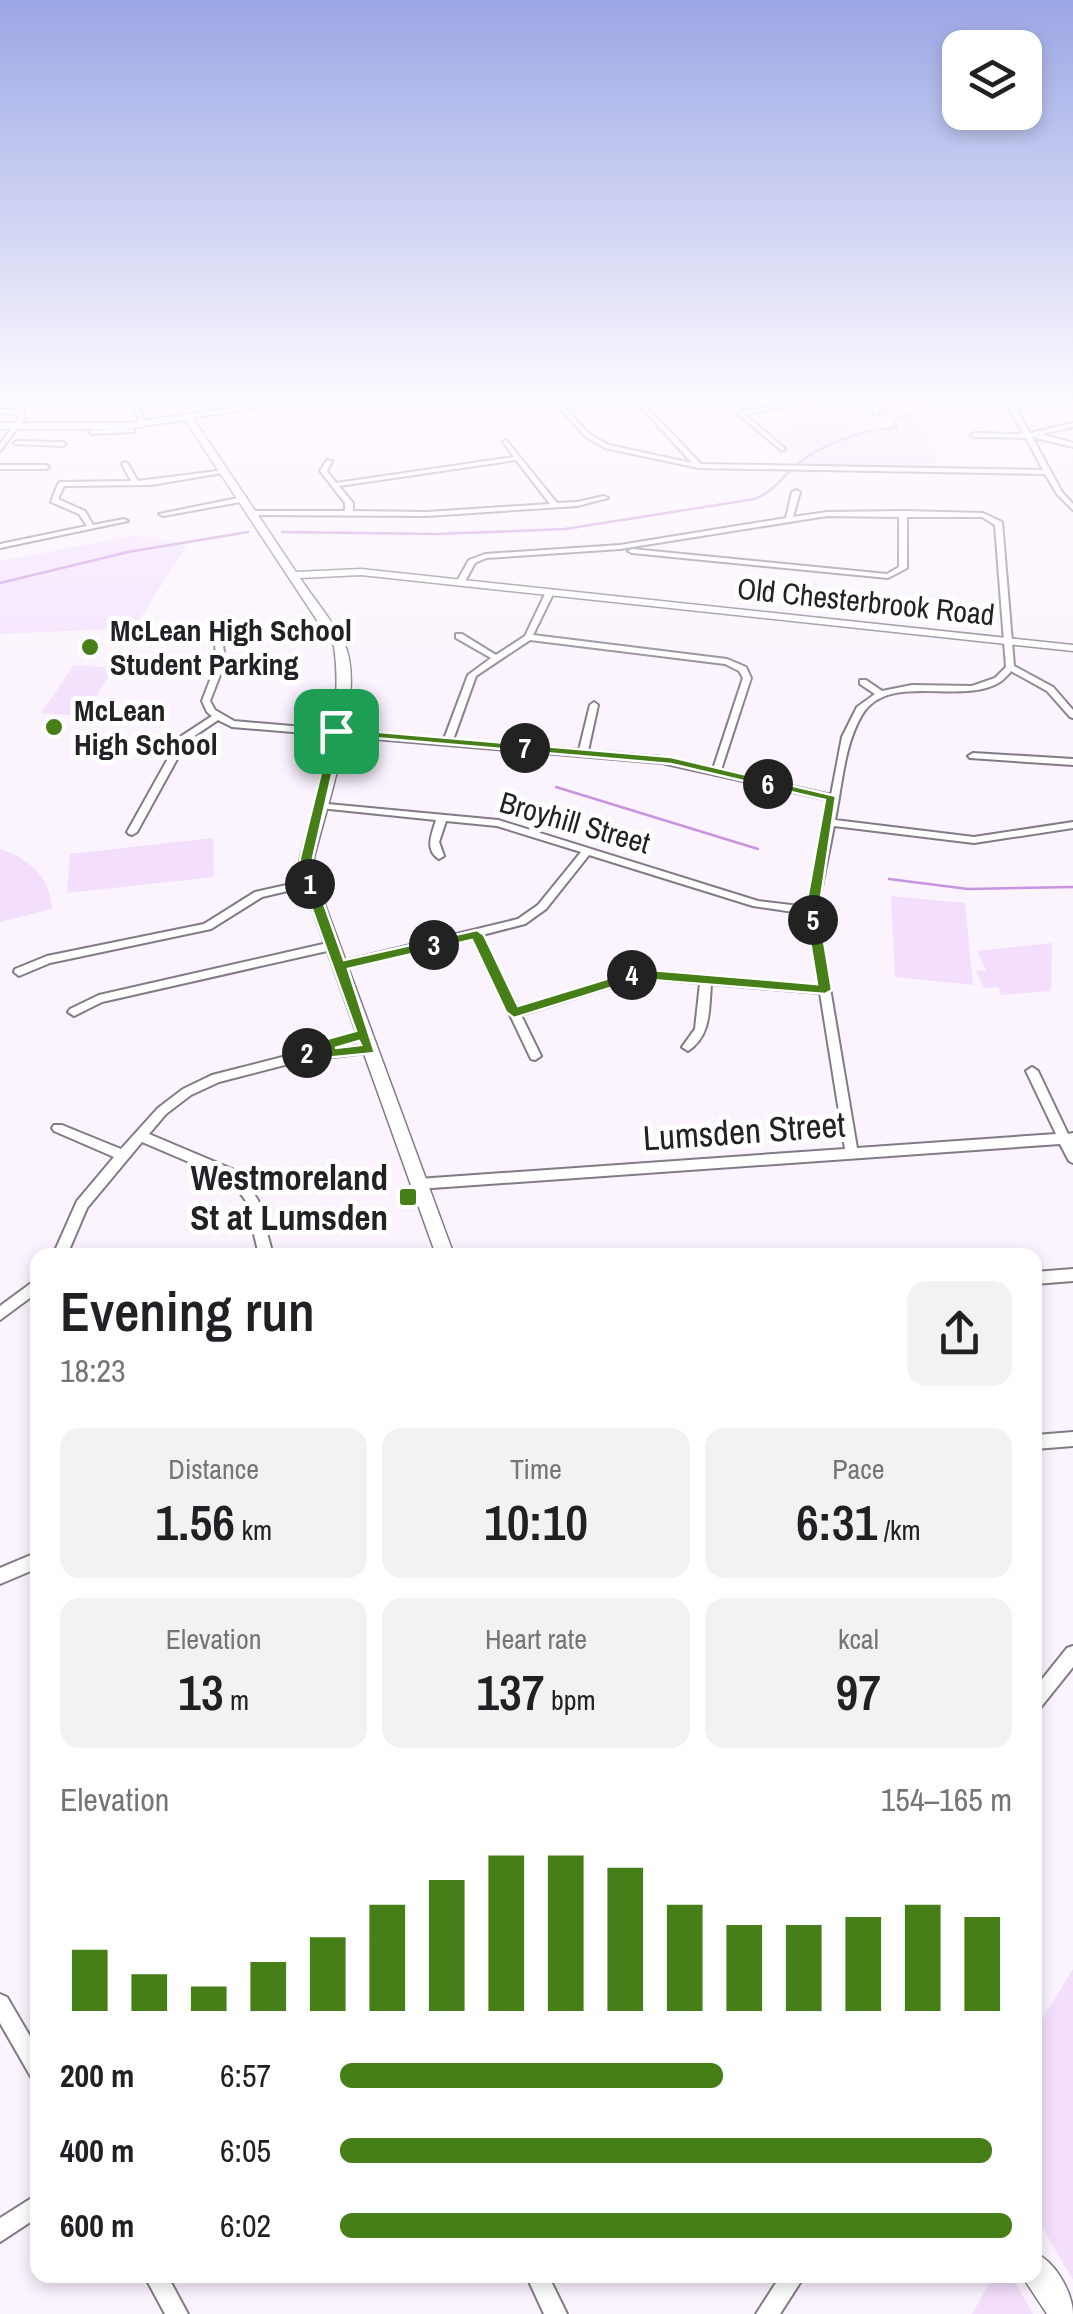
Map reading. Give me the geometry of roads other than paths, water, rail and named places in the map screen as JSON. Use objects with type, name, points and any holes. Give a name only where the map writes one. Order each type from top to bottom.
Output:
[{"type":"main road","points":[[252,513],[296,575],[341,650],[345,673],[307,858],[309,883],[442,1248]]},
{"type":"main road","name":"Old Chesterbrook Road","points":[[296,575],[338,570],[1073,648]]},
{"type":"main road","points":[[1042,2279],[1064,2314]]},
{"type":"street","points":[[78,511],[91,527]]},
{"type":"street","points":[[164,514],[180,511]]},
{"type":"street","points":[[252,513],[475,511]]},
{"type":"street","points":[[788,518],[790,511]]},
{"type":"street","points":[[594,550],[885,576],[903,568],[903,513]]},
{"type":"street","points":[[460,583],[472,562],[484,556],[594,550],[788,518],[973,514],[998,524],[1010,667],[998,680],[973,689],[912,688],[882,694],[856,714],[832,798],[812,911],[852,1154]]},
{"type":"street","points":[[0,546],[124,521]]},
{"type":"street","points":[[681,537],[671,547],[689,556]]},
{"type":"street","points":[[448,741],[472,675],[528,637],[550,592]]},
{"type":"street","points":[[218,636],[221,662],[206,701],[217,717],[242,726],[583,753],[717,770],[832,798]]},
{"type":"street","points":[[459,636],[496,658]]},
{"type":"street","points":[[528,637],[739,666],[747,678],[717,770]]},
{"type":"street","points":[[1010,667],[1050,689],[1073,715]]},
{"type":"street","points":[[862,682],[882,694]]},
{"type":"street","points":[[583,753],[594,705]]},
{"type":"street","points":[[132,832],[179,744],[190,732],[217,717]]},
{"type":"street","points":[[973,756],[1073,762]]},
{"type":"street","name":"Broyhill Street","points":[[320,805],[512,826],[757,904],[812,911]]},
{"type":"street","points":[[440,856],[434,842],[442,817]]},
{"type":"street","points":[[827,822],[974,840],[1073,825]]},
{"type":"street","points":[[340,966],[477,935],[532,915],[588,850]]},
{"type":"street","points":[[19,972],[52,958],[207,927],[259,894],[309,883]]},
{"type":"street","points":[[477,935],[535,1056]]},
{"type":"street","points":[[74,1012],[98,999],[332,946]]},
{"type":"street","points":[[514,1012],[624,976],[706,978],[825,990]]},
{"type":"street","points":[[688,1047],[701,1030],[706,978]]},
{"type":"street","points":[[63,1248],[82,1204],[173,1101],[201,1084],[367,1042]]},
{"type":"street","points":[[1032,1071],[1068,1138],[1073,1158]]},
{"type":"street","points":[[58,1128],[123,1155]]},
{"type":"street","points":[[140,1136],[224,1170],[243,1184],[252,1200],[264,1248]]},
{"type":"street","name":"Lumsden Street","points":[[418,1184],[1068,1138]]},
{"type":"street","points":[[1042,1277],[1073,1275]]},
{"type":"street","points":[[0,1314],[30,1290]]},
{"type":"street","points":[[1042,1441],[1073,1439]]},
{"type":"street","points":[[0,1576],[30,1563]]},
{"type":"street","points":[[1042,1692],[1073,1654]]},
{"type":"street","points":[[0,2004],[30,2056]]},
{"type":"street","points":[[0,2232],[30,2210]]},
{"type":"street","points":[[160,2283],[177,2314]]},
{"type":"street","points":[[541,2283],[556,2314]]},
{"type":"street","points":[[767,2314],[788,2283]]},
{"type":"waterway","points":[[282,532],[436,534],[565,529],[679,511]]},
{"type":"waterway","points":[[0,583],[128,552],[248,532]]},
{"type":"waterway","points":[[556,787],[758,849]]},
{"type":"waterway","points":[[889,879],[968,889],[1073,887]]},
{"type":"place","name":"McLean High School Student Parking","points":[[90,647]]},
{"type":"place","name":"McLean High School","points":[[54,727]]},
{"type":"place","name":"Westmoreland St at Lumsden","points":[[408,1197]]}]
